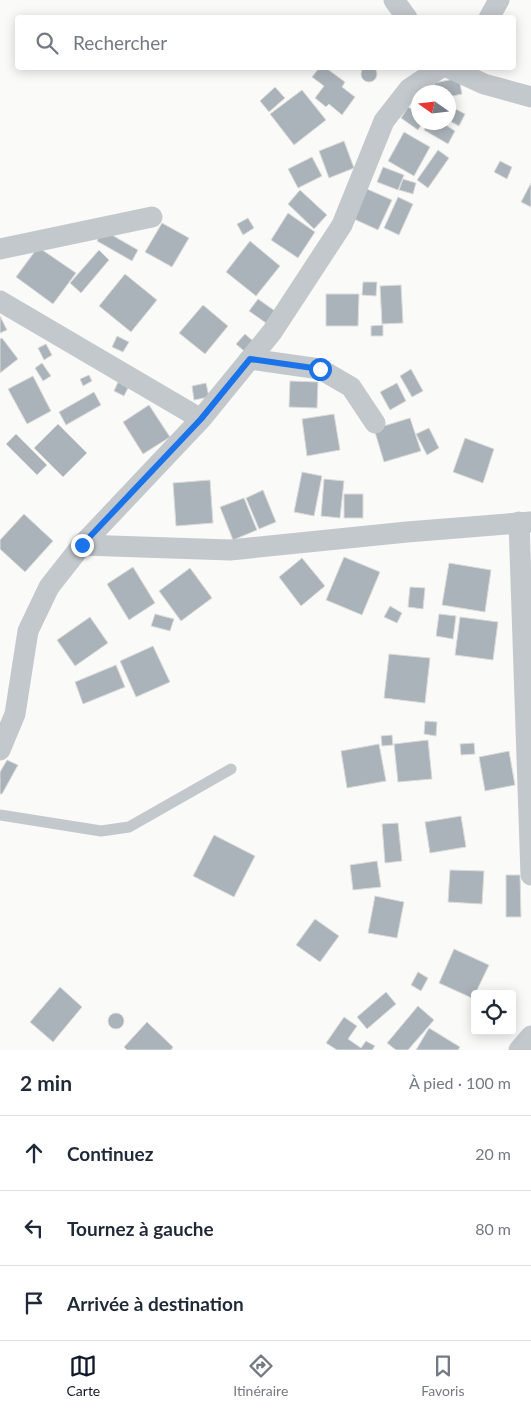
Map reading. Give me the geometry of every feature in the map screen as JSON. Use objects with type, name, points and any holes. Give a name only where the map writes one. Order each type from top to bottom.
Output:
[{"type":"street","points":[[394,0],[406,15]]},
{"type":"street","points":[[491,15],[499,0]]},
{"type":"street","points":[[0,750],[15,714],[28,631],[49,588],[82,545],[201,419],[272,332],[342,225],[384,121],[409,90],[437,70]]},
{"type":"street","points":[[453,70],[484,84],[531,97]]},
{"type":"street","points":[[0,249],[152,216]]},
{"type":"street","points":[[0,301],[201,419]]},
{"type":"street","points":[[250,359],[320,369],[351,387],[375,423]]},
{"type":"street","points":[[82,545],[230,550],[525,522],[531,875]]},
{"type":"street","points":[[519,1050],[531,1036]]},
{"type":"lane","points":[[0,815],[101,831],[128,827],[231,769]]},
{"type":"building","points":[[317,70],[329,70],[345,82],[342,87],[355,97],[342,115],[329,104],[326,107],[315,98],[324,86],[312,77]]},
{"type":"building","points":[[363,70],[376,71],[376,77],[369,82],[361,74]]},
{"type":"building","points":[[459,78],[462,94],[456,95],[456,85],[434,85],[434,83]]},
{"type":"building","points":[[275,87],[285,98],[269,112],[260,101]]},
{"type":"building","points":[[302,90],[326,120],[294,145],[270,114]]},
{"type":"building","points":[[408,107],[411,109],[411,125],[401,118]]},
{"type":"building","points":[[456,109],[465,114],[459,126],[456,124]]},
{"type":"building","points":[[424,130],[453,130],[455,131],[448,144]]},
{"type":"building","points":[[404,132],[430,147],[414,176],[388,161]]},
{"type":"building","points":[[344,141],[354,168],[329,178],[319,151]]},
{"type":"building","points":[[438,150],[449,158],[428,188],[417,180]]},
{"type":"building","points":[[312,157],[322,176],[298,188],[288,169]]},
{"type":"building","points":[[500,161],[512,167],[507,179],[494,172]]},
{"type":"building","points":[[383,167],[404,175],[398,190],[377,182]]},
{"type":"building","points":[[403,179],[416,183],[413,194],[399,190]]},
{"type":"building","points":[[531,183],[531,207],[521,202]]},
{"type":"building","points":[[367,189],[392,200],[378,230],[354,219]]},
{"type":"building","points":[[300,190],[327,215],[314,229],[288,204]]},
{"type":"building","points":[[398,197],[413,204],[399,235],[384,228]]},
{"type":"building","points":[[288,213],[315,232],[298,258],[271,240]]},
{"type":"building","points":[[248,218],[254,228],[243,235],[237,224]]},
{"type":"building","points":[[162,223],[189,238],[172,267],[145,252]]},
{"type":"building","points":[[103,230],[138,250],[132,261],[97,241]]},
{"type":"building","points":[[250,241],[280,266],[256,296],[226,272]]},
{"type":"building","points":[[38,247],[76,273],[53,304],[16,277]]},
{"type":"building","points":[[99,250],[109,260],[81,293],[70,283]]},
{"type":"building","points":[[125,274],[157,300],[131,332],[99,306]]},
{"type":"building","points":[[363,282],[377,282],[376,296],[362,295]]},
{"type":"building","points":[[401,285],[403,323],[382,324],[380,286]]},
{"type":"building","points":[[326,294],[359,294],[358,326],[326,326]]},
{"type":"building","points":[[258,299],[275,311],[266,323],[249,311]]},
{"type":"building","points":[[203,305],[228,326],[205,354],[179,333]]},
{"type":"building","points":[[0,316],[7,330],[0,333]]},
{"type":"building","points":[[383,325],[383,336],[371,336],[371,326]]},
{"type":"building","points":[[245,334],[253,341],[244,351],[236,344]]},
{"type":"building","points":[[117,336],[129,342],[123,352],[112,347]]},
{"type":"building","points":[[2,338],[18,359],[0,373],[0,339]]},
{"type":"building","points":[[46,344],[52,355],[44,360],[38,348]]},
{"type":"building","points":[[42,363],[51,376],[43,381],[35,368]]},
{"type":"building","points":[[411,369],[423,391],[412,397],[400,376]]},
{"type":"building","points":[[89,375],[92,381],[83,386],[80,379]]},
{"type":"building","points":[[33,376],[51,411],[27,424],[8,389]]},
{"type":"building","points":[[290,381],[318,382],[317,408],[289,407]]},
{"type":"building","points":[[118,382],[128,388],[124,396],[114,391]]},
{"type":"building","points":[[206,383],[209,397],[194,400],[192,386]]},
{"type":"building","points":[[397,383],[406,401],[390,410],[380,392]]},
{"type":"building","points":[[94,392],[101,405],[66,425],[59,412]]},
{"type":"building","points":[[149,405],[170,437],[143,454],[123,422]]},
{"type":"building","points":[[334,414],[340,450],[307,456],[302,419]]},
{"type":"building","points":[[410,418],[421,451],[384,462],[374,429]]},
{"type":"building","points":[[58,424],[87,453],[63,477],[34,448]]},
{"type":"building","points":[[429,428],[439,448],[427,455],[416,434]]},
{"type":"building","points":[[16,434],[47,465],[37,475],[6,444]]},
{"type":"building","points":[[465,438],[494,449],[483,483],[453,472]]},
{"type":"building","points":[[302,472],[322,476],[314,516],[294,512]]},
{"type":"building","points":[[324,479],[344,481],[340,518],[321,516]]},
{"type":"building","points":[[210,480],[213,523],[176,526],[173,483]]},
{"type":"building","points":[[263,490],[276,522],[259,529],[246,498]]},
{"type":"building","points":[[344,494],[363,494],[363,518],[344,518]]},
{"type":"building","points":[[244,498],[257,530],[233,540],[220,507]]},
{"type":"building","points":[[24,514],[53,541],[25,572],[0,549],[0,540]]},
{"type":"building","points":[[344,557],[380,572],[362,615],[326,600]]},
{"type":"building","points":[[302,558],[325,586],[301,606],[279,577]]},
{"type":"building","points":[[449,563],[491,570],[485,612],[442,605]]},
{"type":"building","points":[[133,567],[155,603],[129,620],[107,584]]},
{"type":"building","points":[[190,568],[212,598],[181,621],[159,591]]},
{"type":"building","points":[[410,587],[425,588],[423,609],[408,607]]},
{"type":"building","points":[[390,606],[402,613],[397,623],[384,617]]},
{"type":"building","points":[[155,614],[174,619],[170,631],[151,626]]},
{"type":"building","points":[[439,614],[456,616],[453,639],[436,636]]},
{"type":"building","points":[[90,617],[108,643],[75,666],[57,640]]},
{"type":"building","points":[[460,617],[498,622],[493,660],[455,655]]},
{"type":"building","points":[[153,646],[170,682],[136,697],[120,661]]},
{"type":"building","points":[[389,654],[430,658],[425,703],[384,698]]},
{"type":"building","points":[[116,665],[125,687],[83,704],[75,682]]},
{"type":"building","points":[[425,721],[437,722],[436,736],[424,734]]},
{"type":"building","points":[[392,735],[393,745],[382,746],[381,736]]},
{"type":"building","points":[[428,740],[432,779],[398,782],[394,744]]},
{"type":"building","points":[[474,743],[475,754],[461,755],[460,744]]},
{"type":"building","points":[[379,744],[386,781],[347,788],[341,751]]},
{"type":"building","points":[[509,751],[515,785],[485,791],[479,757]]},
{"type":"building","points":[[7,760],[18,765],[2,794],[0,794],[0,772]]},
{"type":"building","points":[[461,816],[466,847],[430,853],[425,822]]},
{"type":"building","points":[[398,823],[402,861],[385,863],[382,824]]},
{"type":"building","points":[[214,835],[255,856],[234,897],[193,876]]},
{"type":"building","points":[[377,861],[381,887],[353,890],[350,865]]},
{"type":"building","points":[[450,870],[484,871],[482,904],[448,902]]},
{"type":"building","points":[[506,875],[520,875],[521,917],[506,917]]},
{"type":"building","points":[[375,896],[404,902],[397,938],[368,933]]},
{"type":"building","points":[[315,919],[339,936],[320,962],[296,945]]},
{"type":"building","points":[[454,949],[489,965],[477,990],[471,990],[471,998],[439,983]]},
{"type":"building","points":[[418,972],[428,978],[421,991],[411,985]]},
{"type":"building","points":[[60,987],[82,1007],[53,1042],[30,1022]]},
{"type":"building","points":[[386,992],[396,1004],[367,1029],[357,1017]]},
{"type":"building","points":[[418,1006],[434,1020],[408,1050],[396,1050],[387,1043]]},
{"type":"building","points":[[116,1013],[122,1015],[124,1021],[122,1027],[116,1029],[110,1027],[108,1021],[110,1015]]},
{"type":"building","points":[[344,1017],[357,1026],[348,1039],[361,1048],[366,1041],[375,1046],[372,1050],[337,1050],[326,1043]]},
{"type":"building","points":[[147,1022],[173,1047],[171,1050],[127,1050],[124,1047]]},
{"type":"building","points":[[429,1028],[460,1047],[458,1050],[416,1050]]},
{"type":"route","points":[[82,545],[201,419],[250,359],[320,369]]}]
